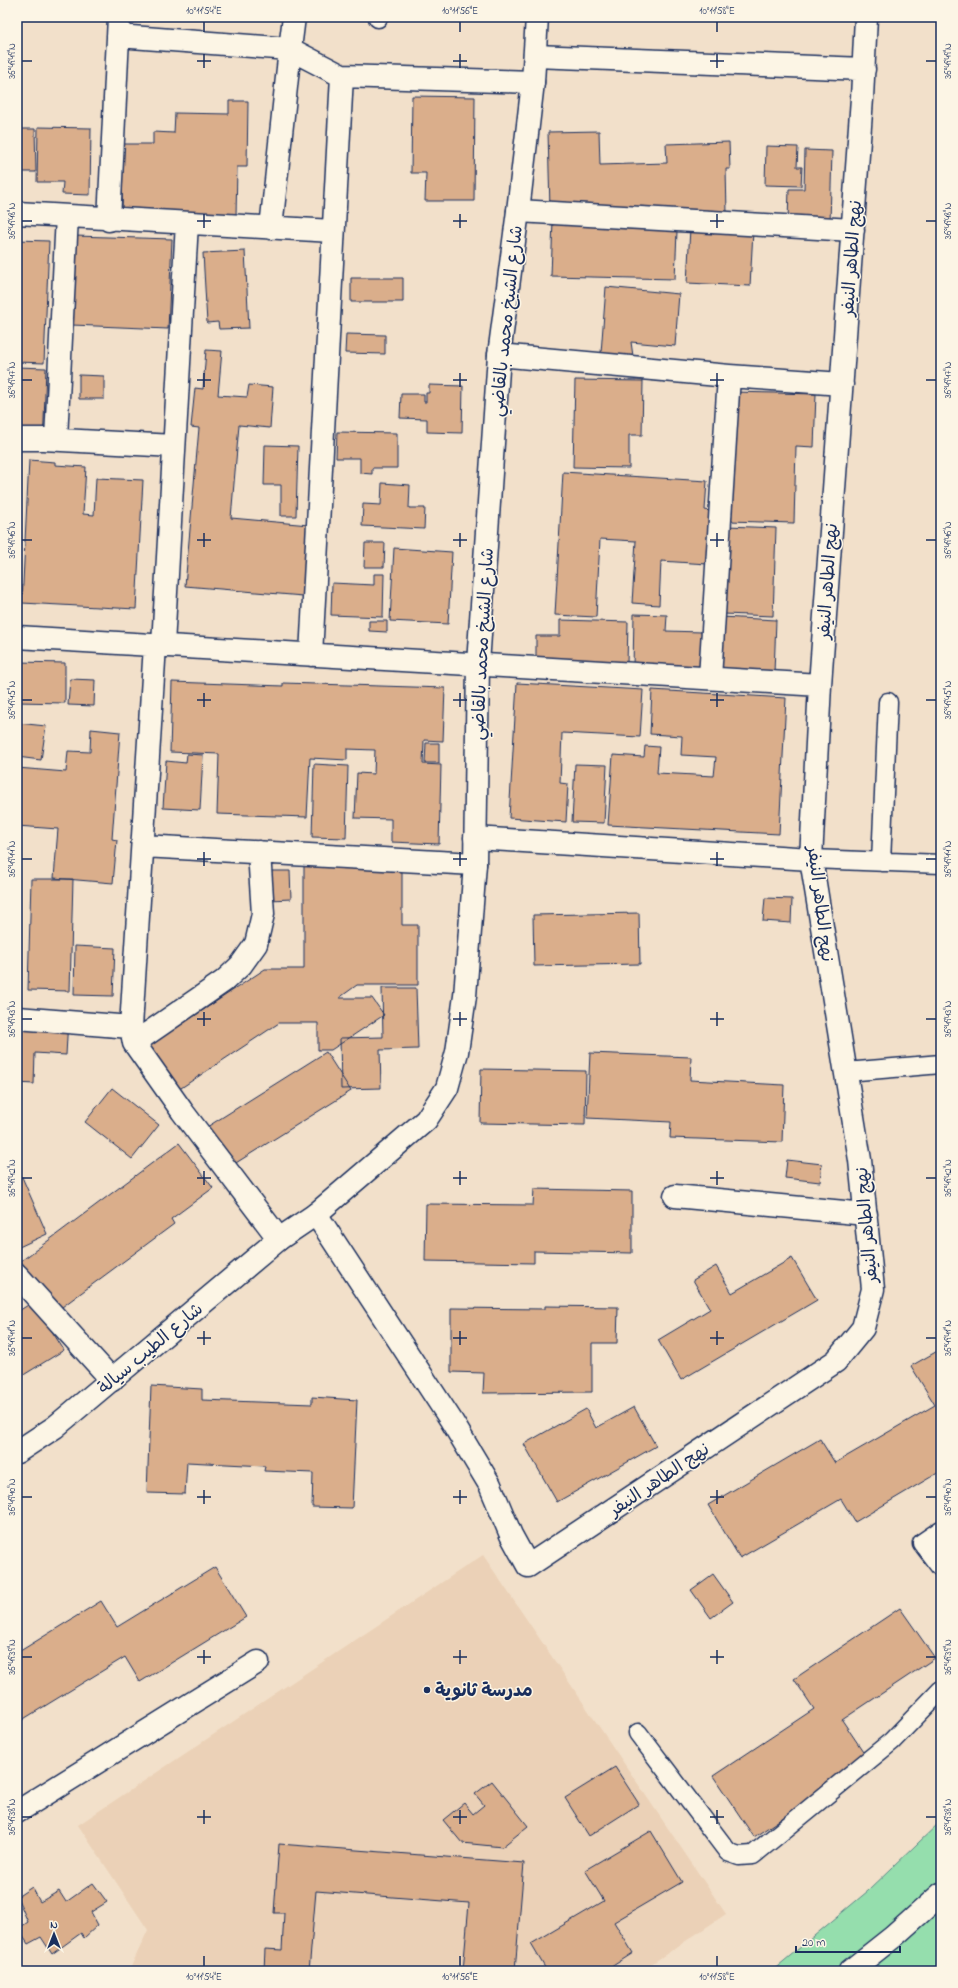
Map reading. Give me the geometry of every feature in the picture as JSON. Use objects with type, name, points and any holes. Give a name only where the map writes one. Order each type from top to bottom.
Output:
[{"type":"main road","points":[[271,228],[294,17]]},
{"type":"main road","name":"شارع الشيخ محمد بالقاضي","points":[[316,1214],[426,1120],[447,1088],[457,1052],[465,996],[475,864],[478,664],[499,355],[533,82],[537,17]]},
{"type":"main road","name":"نهج الطاهر النيفر","points":[[316,1214],[450,1420],[490,1485],[511,1535],[528,1566],[836,1361],[863,1328],[873,1289],[866,1214],[846,1072],[811,858],[820,685],[853,230],[866,17]]},
{"type":"main road","points":[[109,220],[118,26],[290,48],[342,76],[533,82]]},
{"type":"main road","points":[[535,56],[864,69]]},
{"type":"main road","points":[[311,655],[342,76]]},
{"type":"main road","points":[[518,211],[853,230]]},
{"type":"main road","points":[[17,213],[109,220],[333,231]]},
{"type":"main road","points":[[56,439],[67,216]]},
{"type":"main road","points":[[187,223],[174,446],[142,846],[132,1035],[182,1111],[279,1239]]},
{"type":"main road","points":[[499,355],[729,376],[842,384]]},
{"type":"main road","points":[[710,678],[729,376]]},
{"type":"main road","points":[[17,439],[56,439],[174,446]]},
{"type":"main road","points":[[17,637],[820,685]]},
{"type":"main road","points":[[476,838],[811,858]]},
{"type":"main road","points":[[142,846],[475,864]]},
{"type":"main road","points":[[17,1018],[132,1035],[224,982],[241,965],[256,944],[263,914],[259,852]]},
{"type":"main road","points":[[675,1196],[866,1214]]},
{"type":"main road","name":"شارع الطيب سيالة","points":[[17,1452],[55,1427],[279,1239],[316,1214]]},
{"type":"main road","points":[[17,1274],[112,1380]]},
{"type":"main road","points":[[17,1812],[258,1662]]},
{"type":"main road","points":[[850,1971],[893,1937],[941,1894]]},
{"type":"lane","points":[[881,862],[888,702]]},
{"type":"lane","points":[[811,858],[941,864]]},
{"type":"lane","points":[[846,1072],[941,1064]]},
{"type":"lane","points":[[941,1530],[922,1543],[941,1568]]},
{"type":"lane","points":[[638,1733],[728,1852],[739,1856],[754,1855],[892,1742],[941,1690]]},
{"type":"shaded area","name":"مدرسة ثانوية","points":[[483,1555],[726,1914],[641,1971],[129,1971],[148,1930],[78,1825]]},
{"type":"green space","points":[[941,1821],[941,1971],[772,1971],[868,1891]]},
{"type":"building","points":[[412,96],[475,97],[474,201],[425,201],[426,173],[411,173]]},
{"type":"building","points":[[229,101],[248,101],[247,167],[237,167],[236,216],[122,214],[123,144],[153,144],[153,132],[174,133],[175,113],[229,114]]},
{"type":"building","points":[[38,127],[91,128],[90,195],[62,194],[63,182],[37,182]]},
{"type":"building","points":[[17,129],[35,129],[36,172],[17,172]]},
{"type":"building","points":[[599,131],[600,165],[667,163],[666,144],[729,142],[730,169],[726,169],[727,213],[550,209],[548,132]]},
{"type":"building","points":[[766,146],[798,147],[797,167],[802,167],[801,186],[765,185]]},
{"type":"building","points":[[805,150],[832,151],[830,222],[788,221],[789,189],[804,189]]},
{"type":"building","points":[[553,220],[614,223],[614,228],[677,231],[675,279],[551,276]]},
{"type":"building","points":[[690,228],[753,231],[750,286],[687,283]]},
{"type":"building","points":[[75,236],[172,239],[168,329],[72,325]]},
{"type":"building","points":[[17,240],[49,241],[44,363],[17,362]]},
{"type":"building","points":[[245,251],[249,328],[219,329],[218,322],[207,323],[203,253]]},
{"type":"building","points":[[351,278],[403,278],[403,302],[351,302]]},
{"type":"building","points":[[606,287],[679,294],[675,346],[631,342],[633,356],[601,353]]},
{"type":"building","points":[[346,334],[385,335],[385,354],[345,353]]},
{"type":"building","points":[[206,350],[222,351],[218,395],[247,397],[249,385],[273,387],[270,428],[239,425],[231,518],[309,525],[303,596],[185,586],[199,428],[191,427],[195,388],[203,389]]},
{"type":"building","points":[[17,367],[46,368],[43,446],[17,445]]},
{"type":"building","points":[[79,375],[104,376],[104,399],[79,399]]},
{"type":"building","points":[[575,380],[643,381],[642,435],[629,435],[629,468],[573,467]]},
{"type":"building","points":[[429,385],[463,386],[462,433],[427,432],[427,419],[400,418],[401,394],[424,394],[424,402],[426,402],[426,393],[429,393]]},
{"type":"building","points":[[733,392],[816,394],[814,447],[796,446],[794,523],[729,521]]},
{"type":"building","points":[[337,432],[397,433],[397,468],[372,468],[372,474],[360,473],[360,458],[336,458]]},
{"type":"building","points":[[265,445],[298,446],[296,516],[281,516],[281,485],[264,485]]},
{"type":"building","points":[[29,460],[55,462],[55,465],[86,467],[83,514],[94,515],[96,478],[143,480],[136,609],[22,603]]},
{"type":"building","points":[[563,472],[707,481],[705,510],[710,511],[707,564],[661,561],[659,605],[632,603],[636,541],[600,539],[596,617],[555,615]]},
{"type":"building","points":[[382,483],[410,485],[409,508],[425,508],[424,529],[362,526],[363,504],[381,505]]},
{"type":"building","points":[[727,526],[776,528],[773,616],[724,614]]},
{"type":"building","points":[[365,543],[385,543],[384,567],[364,567]]},
{"type":"building","points":[[394,548],[452,552],[448,624],[390,621]]},
{"type":"building","points":[[374,574],[384,574],[383,617],[331,615],[332,583],[374,585]]},
{"type":"building","points":[[634,614],[667,615],[666,631],[702,632],[701,670],[633,668]]},
{"type":"building","points":[[721,617],[776,620],[774,673],[719,671]]},
{"type":"building","points":[[560,620],[628,622],[627,664],[536,662],[536,636],[560,636]]},
{"type":"building","points":[[369,621],[387,621],[387,632],[369,631]]},
{"type":"building","points":[[17,662],[65,663],[65,703],[17,702]]},
{"type":"building","points":[[70,679],[95,680],[94,706],[68,705]]},
{"type":"building","points":[[172,682],[283,686],[283,683],[445,688],[443,741],[424,740],[423,764],[441,765],[439,844],[391,842],[391,819],[355,818],[357,773],[374,774],[375,750],[347,749],[347,760],[310,758],[307,817],[217,814],[219,754],[170,752]]},
{"type":"building","points":[[517,683],[643,690],[640,737],[562,733],[560,783],[568,784],[566,822],[509,818]]},
{"type":"building","points":[[652,690],[786,698],[779,834],[608,825],[613,755],[644,757],[645,746],[659,747],[657,773],[714,776],[716,757],[681,755],[682,736],[650,734]]},
{"type":"building","points":[[17,723],[46,726],[41,760],[17,757]]},
{"type":"building","points":[[91,729],[120,732],[112,839],[117,840],[113,883],[54,878],[58,829],[17,826],[17,768],[66,772],[68,751],[90,752]]},
{"type":"building","points":[[426,743],[439,743],[439,763],[425,763]]},
{"type":"building","points":[[187,754],[203,755],[200,810],[163,808],[166,761],[186,763]]},
{"type":"building","points":[[314,764],[348,766],[346,838],[312,837]]},
{"type":"building","points":[[575,764],[607,765],[604,823],[572,822]]},
{"type":"building","points":[[304,865],[402,865],[402,925],[418,925],[418,985],[357,985],[339,998],[372,998],[384,1015],[331,1050],[318,1050],[318,1023],[279,1023],[178,1090],[143,1050],[265,969],[304,969]]},
{"type":"building","points":[[269,871],[290,871],[291,899],[270,900]]},
{"type":"building","points":[[31,879],[73,879],[70,991],[28,990]]},
{"type":"building","points":[[765,898],[792,899],[791,923],[763,921]]},
{"type":"building","points":[[639,913],[640,964],[534,966],[533,915]]},
{"type":"building","points":[[17,944],[19,944],[20,989],[17,989]]},
{"type":"building","points":[[75,946],[115,948],[113,996],[74,995]]},
{"type":"building","points":[[382,988],[416,988],[418,1049],[380,1050],[381,1088],[341,1089],[340,1038],[383,1037]]},
{"type":"building","points":[[17,1017],[68,1019],[66,1055],[35,1053],[34,1084],[17,1083]]},
{"type":"building","points":[[326,1052],[351,1091],[231,1166],[207,1127]]},
{"type":"building","points":[[590,1053],[691,1057],[690,1080],[784,1085],[782,1142],[670,1138],[671,1122],[587,1118]]},
{"type":"building","points":[[481,1069],[586,1071],[585,1125],[480,1123]]},
{"type":"building","points":[[112,1088],[159,1125],[132,1159],[85,1122]]},
{"type":"building","points":[[179,1143],[213,1188],[171,1219],[174,1224],[58,1310],[21,1261]]},
{"type":"building","points":[[787,1160],[822,1164],[820,1182],[785,1178]]},
{"type":"building","points":[[22,1177],[47,1234],[17,1248],[17,1179]]},
{"type":"building","points":[[534,1189],[632,1191],[632,1253],[534,1251],[534,1263],[425,1261],[426,1204],[533,1205]]},
{"type":"building","points":[[792,1258],[817,1300],[681,1380],[658,1340],[710,1309],[693,1280],[716,1266],[732,1293]]},
{"type":"building","points":[[33,1302],[64,1350],[17,1379],[17,1312]]},
{"type":"building","points":[[545,1306],[618,1307],[617,1343],[592,1343],[592,1392],[483,1393],[484,1373],[451,1372],[451,1308],[545,1309]]},
{"type":"building","points":[[941,1349],[941,1471],[855,1522],[841,1499],[740,1558],[708,1505],[820,1439],[835,1463],[935,1405],[911,1366]]},
{"type":"building","points":[[151,1386],[202,1389],[202,1400],[312,1404],[312,1397],[357,1400],[352,1508],[312,1507],[313,1473],[264,1471],[265,1466],[187,1462],[185,1494],[147,1493]]},
{"type":"building","points":[[634,1407],[656,1446],[557,1502],[524,1444],[586,1409],[596,1428]]},
{"type":"building","points":[[215,1567],[246,1617],[140,1682],[125,1657],[17,1723],[17,1653],[101,1601],[117,1627]]},
{"type":"building","points":[[713,1574],[733,1602],[711,1618],[691,1590]]},
{"type":"building","points":[[900,1608],[935,1658],[842,1720],[869,1760],[754,1837],[713,1776],[814,1709],[794,1679]]},
{"type":"building","points":[[615,1767],[639,1804],[589,1836],[565,1798]]},
{"type":"building","points":[[492,1781],[528,1826],[502,1847],[462,1843],[443,1820],[464,1803],[473,1814],[484,1805],[475,1794]]},
{"type":"building","points":[[651,1831],[682,1882],[614,1922],[633,1953],[605,1971],[547,1971],[531,1944],[604,1901],[585,1870]]},
{"type":"building","points":[[279,1844],[524,1863],[515,1971],[463,1971],[469,1903],[316,1891],[309,1971],[264,1971],[265,1949],[282,1950],[284,1913],[274,1913]]},
{"type":"building","points":[[93,1883],[107,1902],[91,1912],[98,1925],[84,1938],[81,1933],[52,1954],[41,1937],[28,1944],[18,1929],[28,1922],[17,1897],[32,1887],[40,1902],[59,1891],[66,1902]]},
{"type":"place","name":"مدرسة ثانوية","points":[[427,1690]]}]
